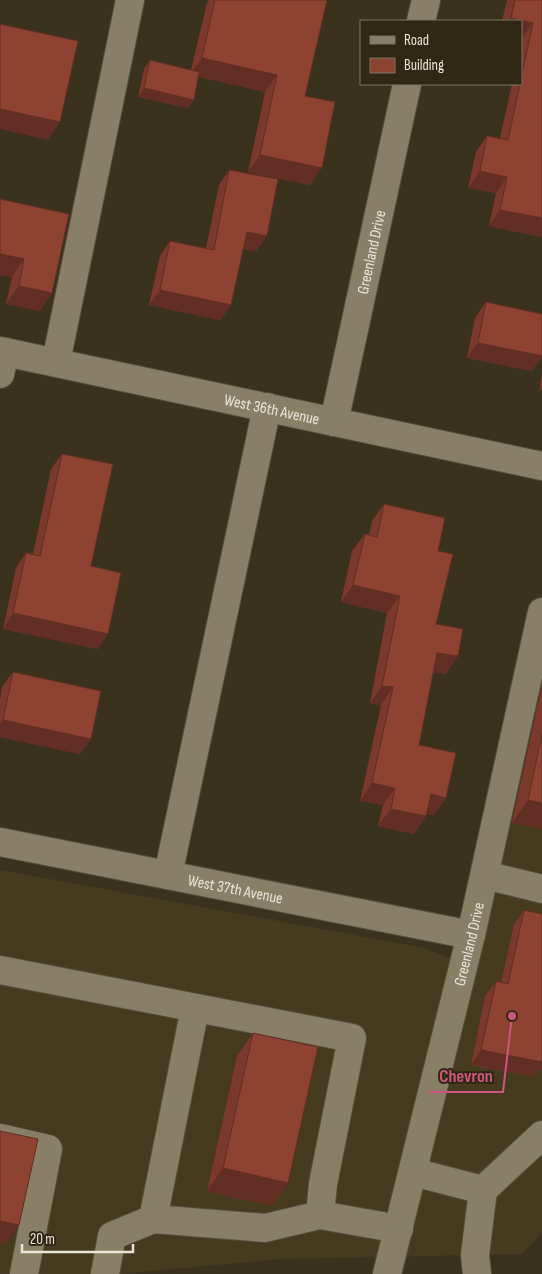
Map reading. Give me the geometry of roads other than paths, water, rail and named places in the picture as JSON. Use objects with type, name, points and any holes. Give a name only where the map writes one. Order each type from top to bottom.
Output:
[{"type":"street","points":[[56,362],[130,0]]},
{"type":"street","points":[[421,20],[426,0]]},
{"type":"street","name":"Greenland Drive","points":[[334,422],[408,85]]},
{"type":"street","name":"West 36th Avenue","points":[[2,359],[56,362],[542,466]]},
{"type":"street","points":[[168,875],[267,407]]},
{"type":"street","name":"Greenland Drive","points":[[388,1274],[485,875],[542,612]]},
{"type":"street","name":"West 37th Avenue","points":[[0,842],[471,935]]},
{"type":"street","points":[[485,875],[542,889]]},
{"type":"street","points":[[0,970],[352,1038],[323,1184],[320,1215]]},
{"type":"street","points":[[153,1219],[195,1008]]},
{"type":"street","points":[[477,1274],[475,1254],[483,1190],[542,1135]]},
{"type":"street","points":[[0,1138],[48,1149],[24,1274]]},
{"type":"street","points":[[412,1172],[483,1190]]},
{"type":"street","points":[[105,1274],[112,1236],[153,1219],[265,1228],[320,1215],[399,1229]]},
{"type":"place","name":"Chevron","points":[[512,1016]]}]
